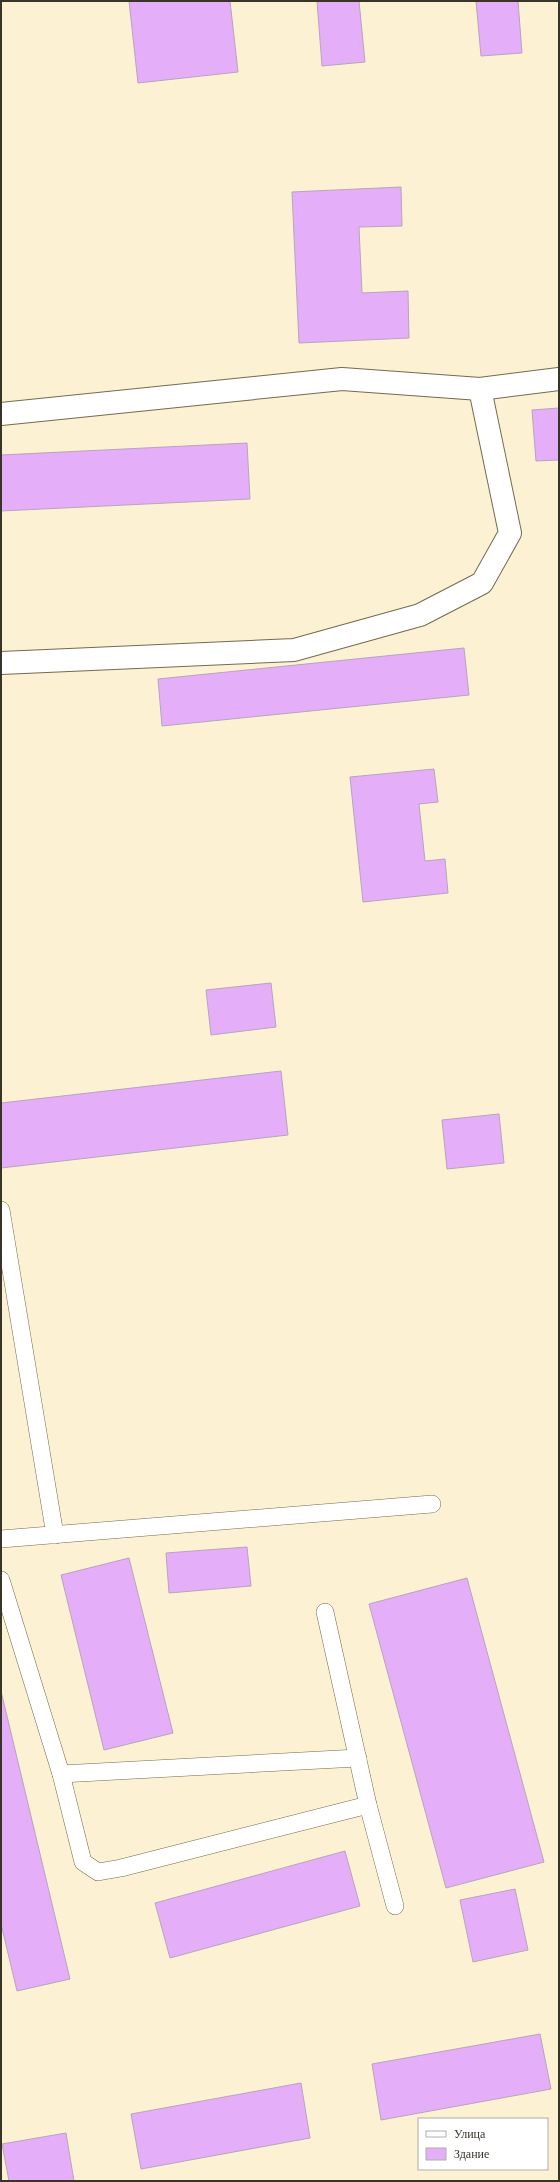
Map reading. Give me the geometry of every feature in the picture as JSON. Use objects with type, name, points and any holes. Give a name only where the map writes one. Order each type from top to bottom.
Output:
[{"type":"street","points":[[1,414],[342,379],[480,389],[559,379]]},
{"type":"street","points":[[1,663],[294,650],[420,615],[482,583],[510,533],[480,389]]},
{"type":"lane","points":[[1,1210],[55,1535]]},
{"type":"lane","points":[[1,1540],[432,1504]]},
{"type":"lane","points":[[1,1580],[61,1774],[83,1862],[98,1872],[121,1868],[368,1805]]},
{"type":"lane","points":[[325,1612],[368,1805],[395,1906]]},
{"type":"lane","points":[[61,1774],[358,1758]]},
{"type":"building","points":[[129,1],[230,1],[238,72],[138,83]]},
{"type":"building","points":[[317,1],[359,1],[365,62],[322,66]]},
{"type":"building","points":[[476,1],[518,1],[522,53],[481,56]]},
{"type":"building","points":[[401,187],[402,226],[359,227],[362,293],[408,291],[409,338],[299,343],[292,192]]},
{"type":"building","points":[[559,408],[559,460],[536,461],[532,410]]},
{"type":"building","points":[[247,443],[250,499],[1,511],[1,455]]},
{"type":"building","points":[[464,648],[469,695],[162,726],[158,679]]},
{"type":"building","points":[[434,769],[438,802],[419,804],[425,861],[445,859],[448,893],[363,902],[350,777]]},
{"type":"building","points":[[271,983],[276,1027],[211,1035],[206,990]]},
{"type":"building","points":[[281,1071],[288,1135],[1,1168],[1,1103]]},
{"type":"building","points":[[499,1114],[504,1163],[447,1169],[442,1120]]},
{"type":"building","points":[[247,1547],[251,1586],[169,1593],[166,1553]]},
{"type":"building","points":[[129,1558],[173,1733],[104,1750],[61,1575]]},
{"type":"building","points":[[467,1578],[544,1862],[446,1888],[369,1604]]},
{"type":"building","points":[[1,1691],[70,1979],[17,1991],[1,1924]]},
{"type":"building","points":[[345,1851],[360,1906],[170,1958],[155,1903]]},
{"type":"building","points":[[515,1889],[528,1950],[473,1962],[460,1900]]},
{"type":"building","points":[[540,2034],[551,2089],[381,2120],[372,2064]]},
{"type":"building","points":[[301,2083],[310,2138],[141,2169],[131,2114]]},
{"type":"building","points":[[66,2133],[74,2181],[9,2181],[2,2144]]}]
